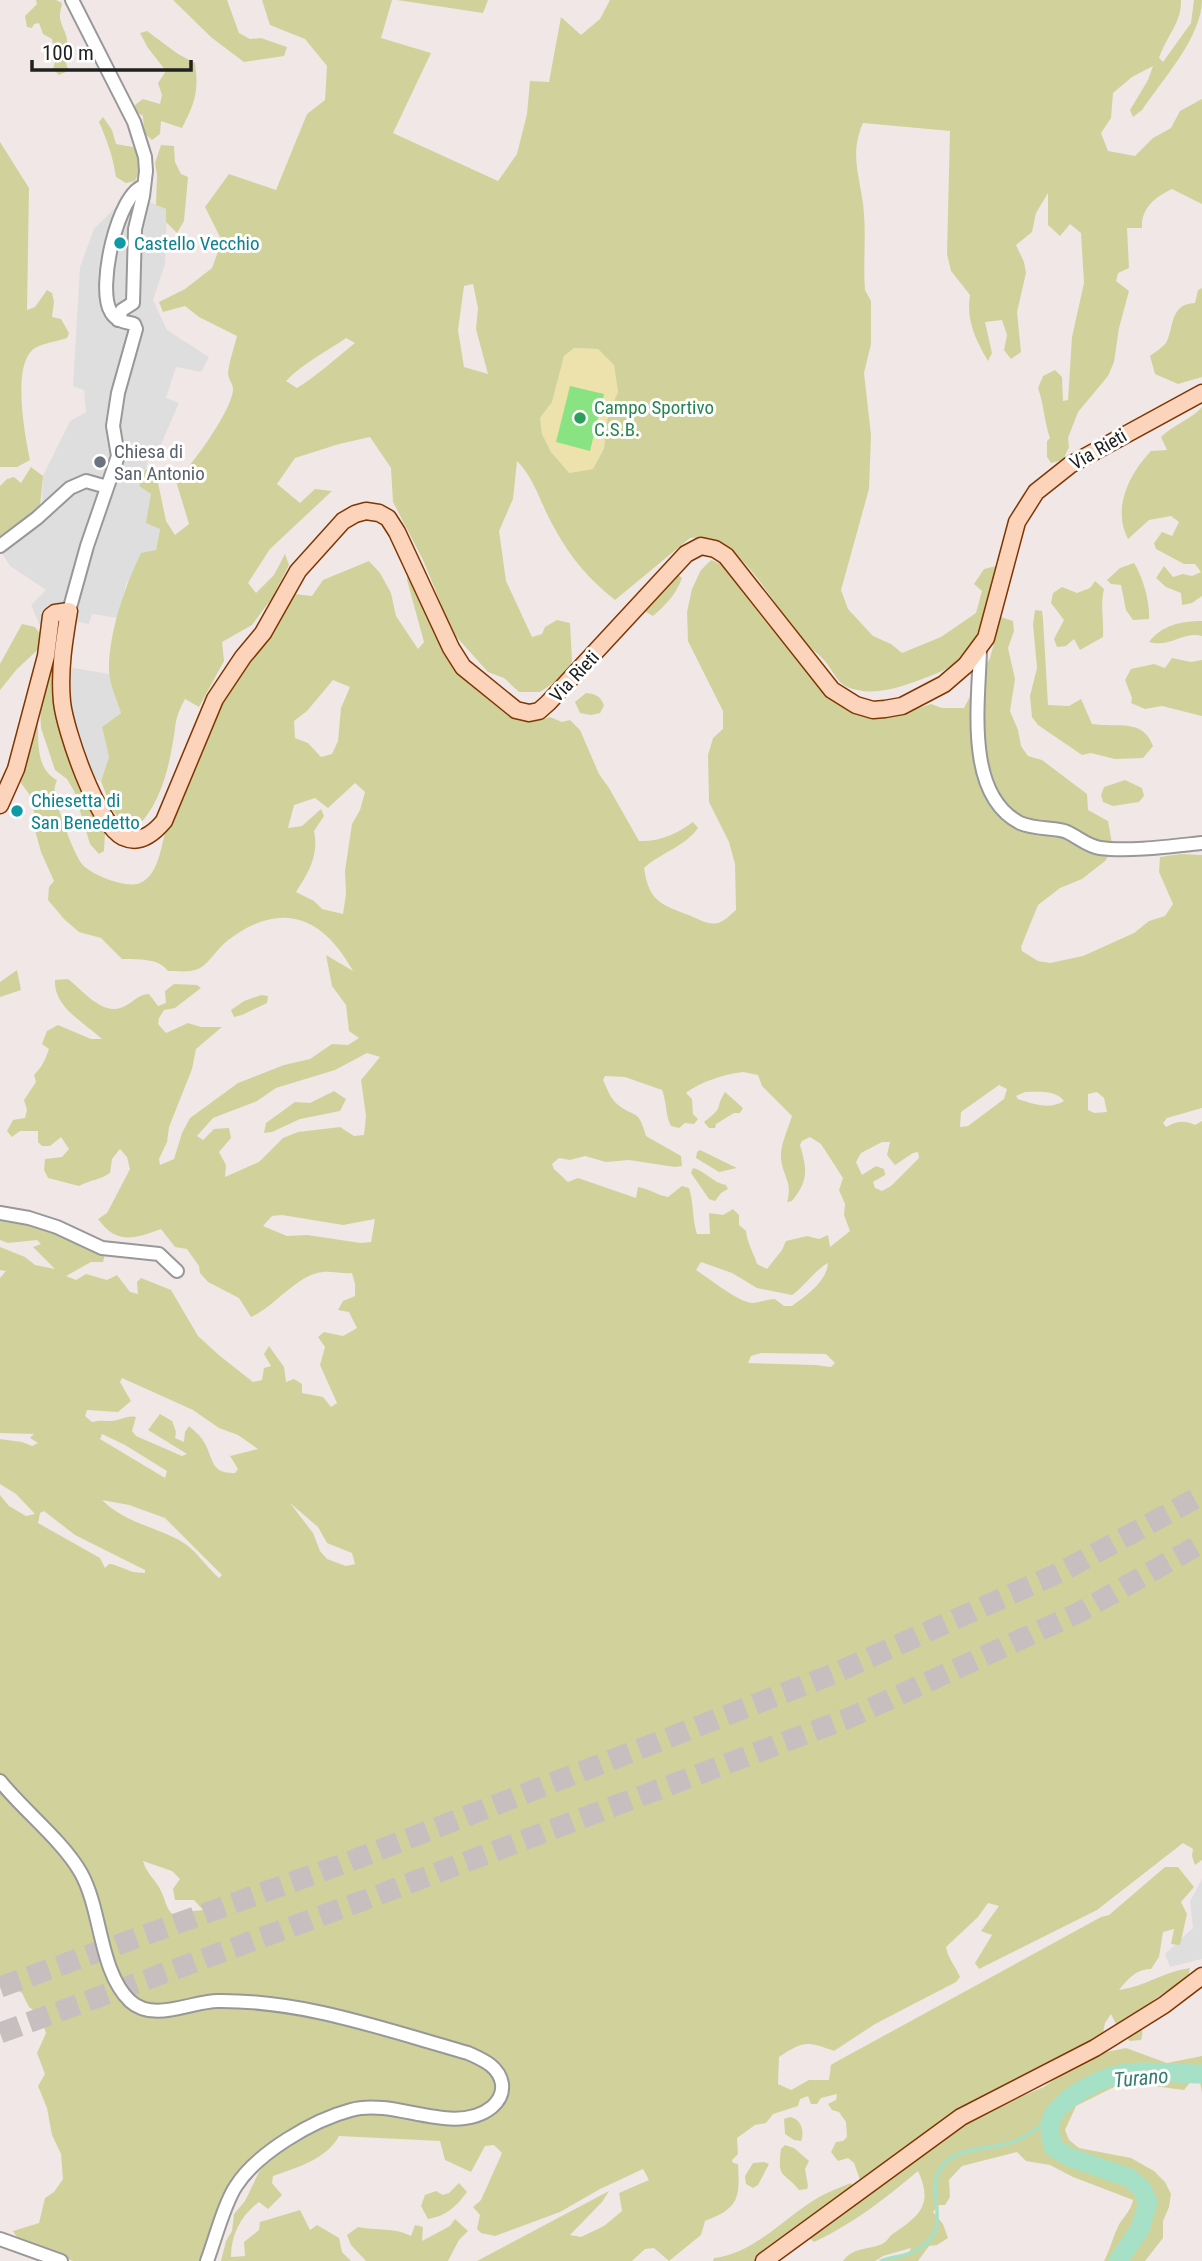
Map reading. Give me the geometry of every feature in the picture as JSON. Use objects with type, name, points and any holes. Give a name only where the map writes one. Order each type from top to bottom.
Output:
[{"type":"street","points":[[72,0],[134,122],[145,157],[144,186],[135,229],[133,303],[122,310],[118,320]]},
{"type":"street","points":[[0,805],[16,769],[46,656],[51,616],[69,611],[87,546],[118,456],[113,426],[118,393],[136,329],[134,324],[118,320],[108,306],[105,290],[108,258],[118,222],[135,191],[144,186]]},
{"type":"street","name":"Via Rieti","points":[[69,611],[61,677],[67,731],[100,808],[113,828],[122,836],[130,838],[147,837],[164,821],[215,699],[263,633],[298,570],[343,521],[366,511],[388,518],[397,532],[451,648],[463,667],[516,710],[529,713],[539,711],[548,704],[686,554],[701,546],[715,549],[726,556],[832,690],[856,705],[873,709],[902,706],[944,684],[980,649],[990,623],[1017,522],[1036,492],[1070,465],[1202,393]]},
{"type":"street","points":[[0,546],[70,488],[86,481],[107,487]]},
{"type":"street","points":[[980,649],[977,739],[988,786],[1007,815],[1022,824],[1043,830],[1065,831],[1078,840],[1099,848],[1156,848],[1202,843]]},
{"type":"street","points":[[0,1213],[57,1227],[102,1248],[159,1254],[177,1271]]},
{"type":"street","points":[[0,1781],[79,1870],[93,1901],[115,1981],[132,2003],[140,2008],[165,2010],[215,2001],[307,2009],[468,2053],[497,2070],[503,2091],[497,2103],[485,2112],[471,2117],[455,2118],[367,2107],[349,2110],[301,2132],[261,2157],[235,2188],[207,2261]]},
{"type":"street","points":[[764,2261],[961,2117],[1095,2048],[1164,2005],[1202,1976]]},
{"type":"street","points":[[0,2239],[61,2261]]},
{"type":"shaded area","points":[[129,194],[167,209],[165,264],[153,300],[167,330],[209,357],[201,372],[176,367],[166,398],[179,403],[158,451],[150,449],[139,486],[151,494],[160,528],[156,550],[126,584],[118,618],[92,614],[89,624],[75,621],[68,667],[109,674],[121,713],[102,727],[109,757],[101,781],[79,775],[60,731],[56,680],[60,646],[41,628],[31,605],[46,590],[10,566],[0,550],[41,520],[43,476],[70,421],[86,412],[84,390],[73,386],[80,267],[94,229]]},
{"type":"shaded area","points":[[574,348],[598,349],[614,365],[618,392],[608,415],[604,447],[593,469],[568,473],[551,452],[542,434],[540,418],[552,402],[564,356]]},
{"type":"shaded area","points":[[1202,1879],[1202,1959],[1170,1967],[1165,1954],[1193,1928],[1190,1901]]},
{"type":"green space","points":[[36,0],[56,0],[62,3],[60,19],[67,41],[64,53],[68,71],[59,75],[53,69],[56,58],[52,39],[43,34],[39,23],[32,28],[27,27],[25,16],[37,4]]},
{"type":"green space","points":[[173,0],[227,0],[239,33],[250,39],[261,38],[287,47],[284,56],[244,62],[212,38]]},
{"type":"green space","points":[[262,0],[392,0],[381,38],[431,53],[393,133],[498,181],[517,154],[527,114],[530,81],[549,82],[561,17],[581,35],[600,19],[610,0],[1181,0],[1176,22],[1159,58],[1163,62],[1191,23],[1194,0],[1202,0],[1200,14],[1188,43],[1142,110],[1133,117],[1130,110],[1153,66],[1132,77],[1113,93],[1111,118],[1101,133],[1108,151],[1135,156],[1153,138],[1171,128],[1180,111],[1202,99],[1202,204],[1172,189],[1150,204],[1142,221],[1142,228],[1127,228],[1129,268],[1118,273],[1116,281],[1129,291],[1119,328],[1114,362],[1108,376],[1078,412],[1063,460],[1051,463],[1047,457],[1047,441],[1050,438],[1038,388],[1043,376],[1055,370],[1062,377],[1063,401],[1068,400],[1072,337],[1084,283],[1081,233],[1070,224],[1060,236],[1048,225],[1048,193],[1036,213],[1032,232],[1016,245],[1026,273],[1017,312],[1021,352],[1011,359],[1004,350],[1007,335],[1002,320],[985,322],[992,353],[988,361],[973,329],[969,313],[970,295],[951,271],[947,254],[950,131],[863,123],[856,158],[864,214],[865,290],[871,301],[871,344],[864,373],[871,435],[869,489],[841,590],[848,609],[873,636],[891,644],[902,653],[941,637],[976,613],[982,591],[974,584],[984,569],[996,566],[981,633],[973,647],[948,668],[889,689],[868,691],[847,687],[840,682],[826,662],[803,641],[744,562],[721,543],[710,539],[690,538],[615,600],[586,573],[570,553],[549,518],[532,481],[517,461],[513,499],[499,531],[506,581],[532,637],[542,634],[545,627],[557,620],[570,623],[572,661],[568,673],[540,692],[519,692],[504,678],[488,672],[453,633],[423,560],[393,502],[391,468],[370,437],[295,458],[277,484],[300,503],[315,489],[332,491],[270,549],[248,583],[256,593],[274,575],[285,554],[289,565],[272,598],[252,625],[222,642],[224,661],[199,707],[185,699],[181,706],[164,780],[151,810],[137,827],[124,824],[112,810],[101,781],[109,757],[102,727],[121,713],[109,672],[114,626],[141,553],[156,550],[160,529],[146,523],[151,494],[139,486],[146,469],[157,478],[166,521],[175,535],[189,524],[176,481],[191,464],[226,410],[233,387],[228,373],[237,336],[199,317],[185,306],[163,312],[159,302],[185,289],[212,268],[222,241],[205,207],[229,174],[276,190],[307,114],[325,100],[327,66],[305,39],[270,25]],"holes":[[[473,284],[478,308],[476,329],[488,374],[464,367],[458,330],[464,286]],[[346,338],[355,343],[297,388],[286,381],[307,363]],[[574,348],[598,349],[614,365],[618,392],[608,415],[604,448],[593,469],[569,473],[551,452],[542,434],[540,418],[552,402],[564,356]]]},
{"type":"green space","points":[[397,0],[488,0],[483,13]]},
{"type":"green space","points":[[147,31],[195,63],[196,73],[195,97],[182,128],[161,121],[160,134],[152,140],[144,133],[143,116],[135,111],[135,105],[143,99],[160,104],[162,95],[158,83],[166,71],[140,33]]},
{"type":"green space","points":[[103,117],[112,130],[116,144],[133,147],[140,159],[135,181],[126,183],[116,177],[99,122]]},
{"type":"green space","points":[[0,142],[29,188],[27,310],[35,307],[47,290],[52,293],[54,302],[52,317],[61,319],[69,333],[67,338],[35,348],[23,368],[22,401],[30,460],[17,467],[0,467]]},
{"type":"green space","points":[[161,145],[174,146],[175,162],[181,174],[188,177],[184,221],[177,233],[166,222],[166,209],[156,205],[155,163]]},
{"type":"green space","points":[[1202,288],[1202,377],[1178,384],[1155,374],[1150,356],[1167,341],[1177,312],[1187,304],[1195,303],[1198,290]]},
{"type":"green space","name":"Campo Sportivo C.S.B.","points":[[570,386],[604,394],[590,451],[556,442]]},
{"type":"green space","points":[[1202,407],[1202,596],[1192,603],[1182,605],[1181,593],[1166,587],[1156,578],[1164,566],[1173,577],[1183,574],[1192,576],[1201,572],[1195,564],[1184,564],[1156,549],[1154,543],[1162,532],[1172,536],[1179,522],[1171,516],[1149,520],[1128,539],[1123,528],[1122,504],[1130,481],[1143,460],[1151,451],[1167,450],[1161,437]]},
{"type":"green space","points":[[31,467],[43,476],[40,507],[0,542],[0,486],[7,479],[14,477],[21,483]]},
{"type":"green space","points":[[711,560],[721,564],[868,716],[892,717],[931,704],[942,708],[964,708],[990,658],[1001,617],[1013,621],[1014,631],[1008,648],[1015,679],[1010,711],[1021,746],[1028,756],[1042,760],[1087,794],[1088,810],[1108,821],[1113,849],[1105,861],[1082,879],[1060,888],[1038,905],[1021,947],[1022,951],[1038,961],[1050,963],[1083,956],[1134,933],[1149,921],[1165,916],[1173,904],[1159,872],[1160,857],[1202,855],[1202,1108],[1167,1118],[1163,1123],[1166,1127],[1181,1122],[1195,1125],[1202,1121],[1202,1860],[1195,1865],[1193,1849],[1183,1843],[1097,1910],[979,1969],[975,1963],[992,1935],[981,1931],[999,1906],[988,1903],[978,1917],[946,1947],[960,1977],[956,1982],[875,2024],[834,2051],[805,2044],[787,2052],[779,2057],[778,2084],[791,2090],[809,2080],[829,2080],[831,2065],[834,2063],[1109,1915],[1165,1867],[1178,1867],[1194,1887],[1181,1902],[1187,1914],[1180,1945],[1171,1944],[1174,1929],[1163,1932],[1159,1957],[1151,1969],[1137,1973],[1119,1990],[1190,1968],[1188,1977],[1144,2008],[1141,2014],[1141,2040],[1130,2041],[1122,2034],[1110,2032],[1116,2024],[1111,2014],[1103,2033],[1094,2044],[1062,2055],[959,2112],[868,2182],[860,2180],[854,2163],[848,2158],[838,2161],[831,2152],[836,2142],[847,2137],[846,2122],[839,2112],[832,2110],[828,2104],[836,2100],[837,2094],[821,2098],[817,2104],[811,2104],[808,2096],[800,2099],[798,2106],[773,2114],[766,2123],[755,2125],[737,2138],[738,2154],[732,2160],[738,2164],[735,2200],[725,2211],[705,2221],[701,2235],[669,2261],[654,2248],[645,2249],[632,2261],[477,2261],[609,2191],[570,2235],[581,2237],[604,2226],[622,2211],[619,2193],[649,2180],[643,2169],[560,2212],[495,2236],[481,2233],[477,2229],[480,2215],[473,2207],[481,2200],[502,2153],[494,2145],[485,2146],[471,2172],[445,2160],[440,2141],[339,2136],[319,2157],[273,2176],[272,2183],[282,2195],[268,2209],[259,2202],[242,2219],[235,2233],[231,2257],[245,2256],[244,2242],[259,2230],[260,2222],[300,2210],[310,2230],[317,2225],[339,2238],[342,2252],[351,2261],[221,2261],[226,2241],[232,2231],[234,2214],[245,2201],[259,2172],[270,2158],[260,2153],[201,2261],[73,2261],[18,2239],[13,2231],[39,2223],[45,2198],[54,2192],[63,2179],[61,2154],[52,2135],[47,2108],[38,2086],[45,2074],[37,2053],[46,2033],[40,2015],[29,2007],[22,1993],[0,1979],[0,1495],[9,1506],[26,1516],[35,1514],[16,1494],[0,1484],[0,1439],[32,1446],[38,1443],[30,1438],[34,1434],[0,1433],[0,1278],[6,1271],[0,1270],[0,1247],[25,1257],[35,1265],[55,1269],[33,1247],[41,1244],[37,1240],[8,1243],[0,1240],[0,1213],[43,1216],[105,1254],[103,1262],[91,1262],[66,1276],[76,1280],[86,1274],[107,1280],[117,1275],[130,1292],[138,1294],[137,1282],[141,1278],[171,1290],[198,1336],[253,1382],[262,1380],[264,1368],[271,1366],[264,1354],[269,1346],[284,1367],[286,1382],[294,1379],[302,1384],[302,1393],[323,1397],[331,1407],[337,1403],[320,1365],[325,1347],[318,1337],[324,1332],[343,1336],[357,1328],[349,1312],[338,1310],[343,1301],[355,1296],[355,1284],[352,1273],[313,1274],[251,1317],[239,1298],[208,1282],[187,1249],[175,1247],[161,1229],[127,1238],[112,1233],[98,1219],[107,1213],[130,1169],[127,1157],[120,1149],[112,1159],[110,1173],[79,1186],[48,1178],[44,1170],[45,1159],[62,1157],[69,1149],[61,1137],[50,1146],[42,1146],[38,1142],[38,1131],[20,1131],[12,1137],[7,1131],[13,1120],[25,1118],[27,1110],[24,1100],[36,1082],[34,1075],[49,1049],[42,1044],[47,1031],[58,1025],[91,1039],[102,1039],[65,1006],[59,998],[55,980],[68,979],[101,1006],[117,1009],[149,994],[158,1006],[166,1003],[165,991],[174,984],[197,985],[201,988],[175,1008],[164,1010],[159,1018],[158,1024],[166,1033],[188,1023],[201,1027],[222,1027],[196,1049],[192,1069],[159,1159],[160,1165],[174,1159],[190,1118],[238,1083],[284,1065],[310,1059],[332,1044],[348,1045],[359,1038],[349,1031],[346,1005],[332,986],[326,955],[353,971],[328,937],[313,926],[282,918],[265,921],[246,928],[227,941],[200,968],[193,971],[168,971],[153,961],[122,959],[101,938],[79,932],[64,919],[48,900],[49,887],[54,881],[41,852],[35,830],[38,825],[29,794],[21,783],[18,772],[34,722],[38,724],[42,763],[50,776],[57,780],[56,801],[66,831],[82,864],[110,880],[127,884],[140,883],[153,872],[170,818],[217,716],[282,601],[295,594],[312,596],[323,580],[369,561],[380,573],[391,593],[396,616],[418,649],[424,642],[407,580],[408,571],[452,667],[486,695],[523,718],[541,720],[550,717],[562,722],[570,720],[580,730],[599,774],[639,841],[668,836],[693,822],[698,828],[693,834],[644,868],[646,880],[654,896],[665,905],[704,922],[718,923],[736,910],[735,864],[729,842],[709,802],[708,755],[713,738],[723,729],[723,711],[688,641],[687,612],[692,589],[701,570]],"holes":[[[333,680],[350,687],[341,708],[338,741],[332,754],[321,757],[308,743],[295,738],[294,721],[307,711]],[[355,783],[365,792],[360,810],[352,824],[345,871],[343,914],[322,909],[314,901],[296,892],[312,863],[314,831],[324,816],[321,809],[302,826],[288,828],[294,805],[315,798],[328,808]],[[367,1053],[380,1057],[361,1080],[366,1116],[364,1135],[354,1136],[340,1127],[298,1132],[283,1138],[259,1162],[225,1177],[226,1165],[219,1152],[231,1138],[229,1128],[214,1129],[203,1140],[197,1136],[213,1118],[257,1101],[276,1088],[335,1070]],[[743,1072],[758,1075],[762,1086],[792,1116],[781,1154],[788,1184],[787,1202],[792,1201],[798,1194],[804,1180],[805,1168],[800,1145],[810,1137],[821,1144],[843,1178],[839,1190],[845,1204],[844,1215],[850,1231],[830,1247],[828,1235],[819,1239],[807,1236],[786,1241],[767,1269],[757,1264],[746,1231],[739,1225],[739,1215],[733,1209],[723,1215],[709,1213],[710,1234],[697,1234],[689,1188],[682,1186],[668,1197],[638,1187],[636,1198],[578,1178],[568,1182],[554,1169],[552,1164],[559,1158],[570,1160],[585,1156],[606,1162],[629,1160],[682,1166],[681,1156],[646,1136],[638,1117],[615,1102],[603,1080],[605,1076],[625,1077],[662,1090],[669,1122],[671,1126],[679,1128],[685,1123],[694,1124],[698,1119],[693,1114],[692,1099],[686,1093],[698,1085]],[[999,1085],[1007,1089],[1004,1099],[968,1126],[960,1127],[961,1112]],[[1025,1092],[1046,1092],[1061,1097],[1064,1101],[1047,1106],[1016,1096]],[[1097,1092],[1104,1098],[1107,1112],[1094,1113],[1088,1110],[1088,1094]],[[882,1142],[890,1142],[887,1155],[895,1165],[918,1152],[919,1158],[891,1186],[882,1191],[875,1188],[873,1182],[885,1175],[884,1169],[876,1166],[862,1175],[856,1162],[861,1153]],[[282,1215],[343,1225],[375,1219],[371,1242],[307,1235],[287,1236],[263,1226],[272,1216]],[[701,1262],[732,1273],[757,1288],[792,1295],[828,1263],[820,1282],[792,1306],[784,1306],[775,1299],[746,1302],[696,1270]],[[761,1353],[826,1354],[835,1363],[831,1367],[815,1365],[748,1363],[751,1356]],[[122,1378],[193,1410],[258,1449],[230,1456],[238,1469],[235,1473],[226,1472],[216,1467],[206,1445],[189,1426],[184,1442],[175,1438],[172,1421],[160,1414],[148,1430],[187,1454],[182,1456],[136,1436],[132,1431],[136,1417],[92,1422],[85,1416],[87,1410],[118,1412],[131,1401],[120,1382]],[[102,1434],[167,1471],[165,1478],[100,1439]],[[102,1500],[129,1505],[165,1518],[222,1575],[219,1578],[179,1540],[129,1519]],[[290,1503],[318,1527],[327,1543],[352,1553],[355,1564],[346,1566],[327,1559],[320,1551],[313,1533]],[[44,1511],[75,1535],[145,1570],[145,1573],[133,1572],[112,1564],[105,1568],[100,1558],[38,1523],[40,1513]],[[143,1861],[172,1871],[180,1879],[173,1889],[175,1900],[194,1900],[203,1910],[184,1912],[175,1917]]]},
{"type":"green space","points":[[1134,563],[1145,590],[1149,619],[1133,620],[1126,610],[1121,585],[1111,584],[1107,580],[1120,568]]},
{"type":"green space","points":[[678,575],[682,578],[680,584],[666,604],[653,616],[646,612],[645,604],[670,578]]},
{"type":"green space","points":[[1095,581],[1104,589],[1103,637],[1080,650],[1074,639],[1066,646],[1057,647],[1054,639],[1064,620],[1051,603],[1053,593],[1062,587],[1077,593],[1090,588]]},
{"type":"green space","points":[[1035,610],[1042,611],[1048,705],[1069,706],[1081,699],[1092,724],[1128,726],[1143,731],[1153,746],[1143,758],[1115,759],[1091,753],[1082,755],[1038,725],[1032,717],[1030,696],[1037,668],[1033,624]]},
{"type":"green space","points":[[1202,621],[1202,636],[1189,636],[1164,643],[1149,642],[1172,625]]},
{"type":"green space","points":[[22,624],[35,627],[44,644],[17,669],[0,690],[0,664]]},
{"type":"green space","points":[[55,652],[59,657],[56,680],[60,731],[105,833],[104,851],[99,854],[90,844],[74,791],[67,779],[55,770],[41,728],[40,709],[50,655]]},
{"type":"green space","points":[[1172,658],[1191,662],[1202,660],[1202,716],[1162,706],[1145,709],[1131,703],[1132,698],[1125,680],[1131,669],[1154,664],[1165,668]]},
{"type":"green space","points":[[586,693],[600,698],[604,706],[600,713],[580,713],[575,702]]},
{"type":"green space","points":[[1125,780],[1142,788],[1144,796],[1139,802],[1113,806],[1103,802],[1101,795],[1104,787]]},
{"type":"green space","points":[[17,970],[21,990],[0,997],[0,982]]},
{"type":"green space","points":[[261,995],[268,996],[267,1003],[234,1017],[231,1010],[244,1001]]},
{"type":"green space","points":[[334,1091],[346,1099],[340,1111],[300,1119],[264,1133],[266,1123],[295,1102],[310,1103]]},
{"type":"green space","points":[[725,1092],[743,1108],[740,1113],[734,1113],[716,1124],[715,1128],[709,1128],[704,1122],[717,1110]]},
{"type":"green space","points":[[700,1150],[737,1168],[719,1172],[696,1158]]},
{"type":"green space","points":[[693,1168],[726,1185],[728,1189],[715,1201],[709,1199],[691,1173]]},
{"type":"green space","points":[[1126,2048],[1167,2063],[1202,2056],[1202,2093],[1200,2082],[1192,2080],[1184,2090],[1131,2083],[1112,2088],[1076,2106],[1065,2130],[1069,2140],[1079,2148],[1131,2158],[1154,2171],[1165,2182],[1171,2194],[1163,2221],[1163,2238],[1145,2261],[1104,2261],[1133,2200],[1073,2177],[1050,2165],[1026,2161],[1017,2152],[962,2166],[949,2180],[950,2197],[945,2205],[939,2205],[933,2212],[943,2224],[948,2238],[937,2245],[929,2246],[918,2261],[883,2261],[908,2255],[911,2248],[875,2261],[843,2261],[856,2251],[884,2243],[917,2214],[924,2200],[918,2171],[856,2219],[814,2242],[808,2237],[966,2119],[1044,2087],[1075,2064],[1106,2052]]},
{"type":"green space","points":[[790,2117],[797,2120],[801,2126],[801,2141],[785,2134],[784,2119]]},
{"type":"green space","points":[[785,2145],[794,2148],[809,2161],[805,2169],[807,2189],[799,2190],[782,2174],[781,2149]]},
{"type":"green space","points":[[753,2163],[769,2164],[758,2185],[753,2188],[746,2184],[745,2176]]},
{"type":"green space","points":[[459,2183],[467,2192],[459,2202],[445,2213],[428,2219],[421,2206],[425,2195],[436,2191],[443,2195],[449,2193]]},
{"type":"green space","points":[[851,2183],[856,2190],[755,2261],[713,2261],[714,2258],[743,2249],[821,2196]]},
{"type":"green space","points":[[455,2219],[468,2231],[459,2240],[448,2261],[366,2261],[351,2245],[347,2235],[358,2227],[392,2230],[411,2236],[415,2225],[423,2227],[422,2241],[450,2226]]},
{"type":"waterway","name":"Turano","points":[[1118,2261],[1140,2229],[1148,2202],[1142,2189],[1130,2178],[1069,2157],[1053,2147],[1050,2131],[1054,2113],[1088,2086],[1116,2075],[1148,2072],[1202,2074]]},
{"type":"waterway","points":[[881,2261],[917,2250],[929,2241],[937,2219],[935,2185],[938,2174],[951,2158],[968,2151],[1015,2141],[1030,2134],[1052,2117]]},
{"type":"tunnel","points":[[0,1987],[348,1862],[833,1674],[1063,1571],[1202,1495]]},
{"type":"tunnel","points":[[0,2033],[362,1901],[851,1717],[1078,1613],[1202,1543]]},
{"type":"place","name":"Castello Vecchio","points":[[120,243]]},
{"type":"place","name":"Campo Sportivo C.S.B.","points":[[580,418]]},
{"type":"place","name":"Chiesa di San Antonio","points":[[100,462]]},
{"type":"place","name":"Chiesetta di San Benedetto","points":[[17,811]]}]
